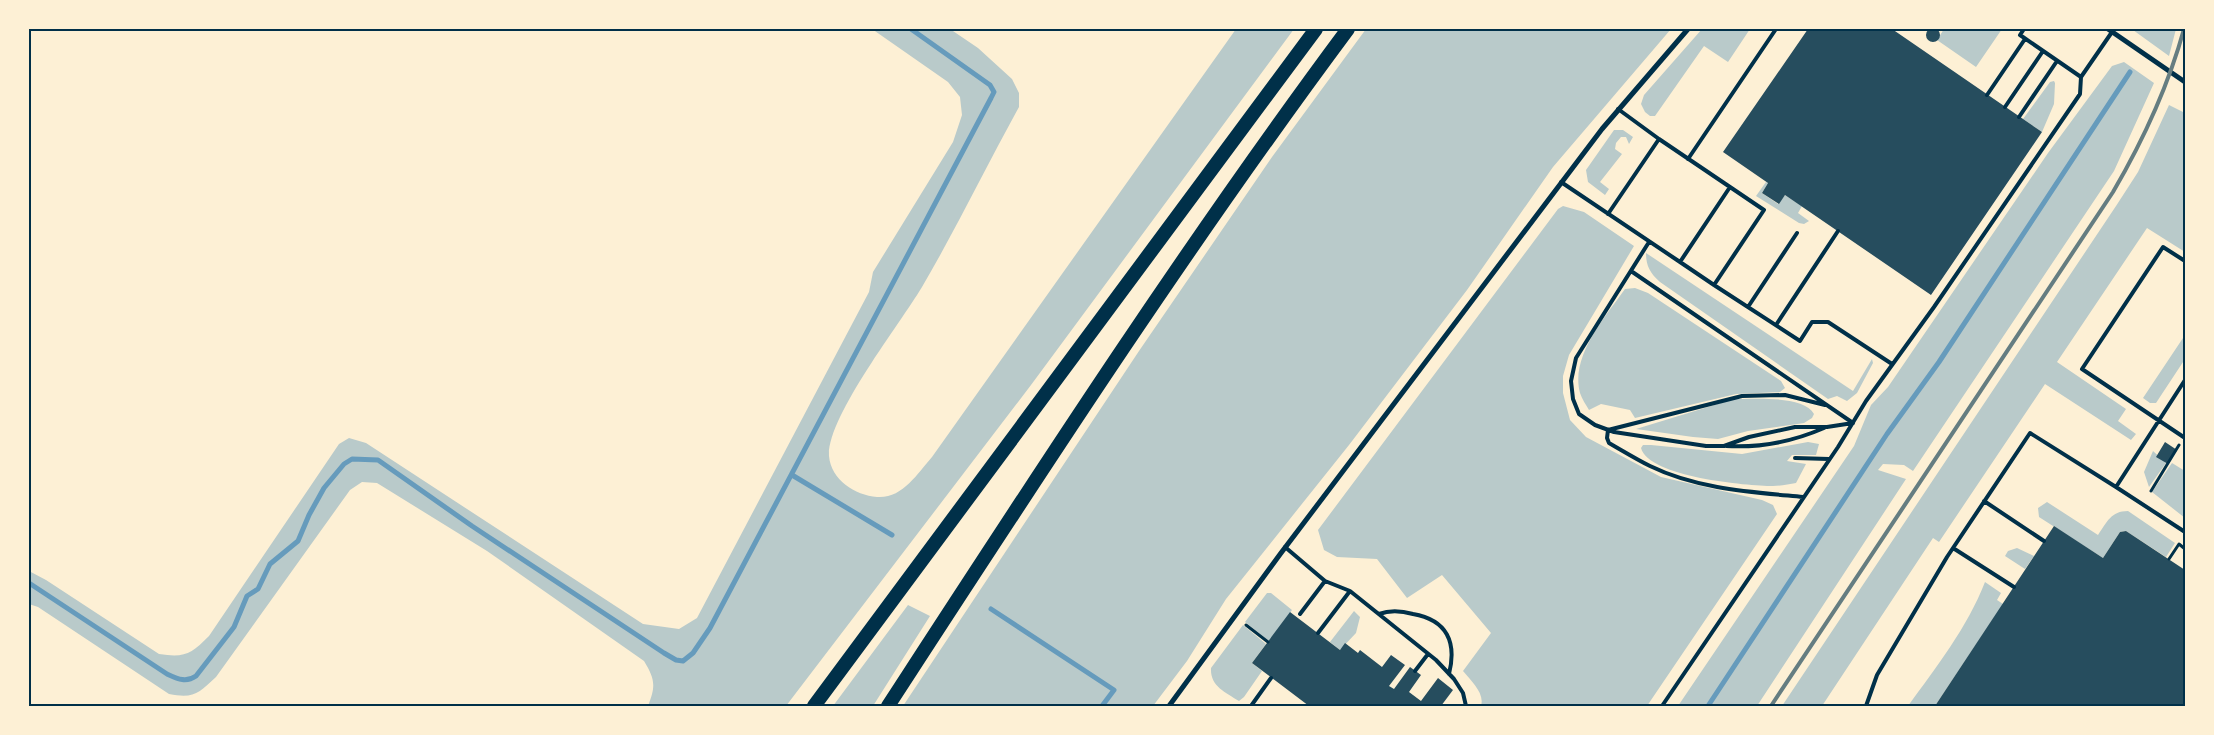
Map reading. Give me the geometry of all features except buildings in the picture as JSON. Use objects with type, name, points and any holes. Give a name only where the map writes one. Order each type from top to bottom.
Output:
[{"type":"highway","points":[[814,706],[1316,29]]},
{"type":"highway","points":[[888,706],[1025,495],[1182,261],[1259,150],[1348,29]]},
{"type":"street","points":[[1171,706],[1285,547],[1561,182],[1618,110],[1688,29]]},
{"type":"street","points":[[2110,30],[2185,82]]},
{"type":"lane","points":[[1688,159],[1776,29]]},
{"type":"lane","points":[[2024,29],[2020,35],[2081,77]]},
{"type":"lane","points":[[1662,706],[1892,364],[2080,94],[2081,77],[2110,30]]},
{"type":"lane","points":[[1988,95],[2025,39]]},
{"type":"lane","points":[[2005,107],[2043,51]]},
{"type":"lane","points":[[2020,117],[2057,61]]},
{"type":"lane","points":[[1618,110],[1764,210],[1714,285]]},
{"type":"lane","points":[[1608,214],[1659,139]]},
{"type":"lane","points":[[1561,182],[1800,341],[1812,322],[1828,322],[1892,364]]},
{"type":"lane","points":[[1680,262],[1730,187]]},
{"type":"lane","points":[[1776,325],[1838,231]]},
{"type":"lane","points":[[1748,307],[1797,233]]},
{"type":"lane","points":[[1650,242],[1585,341],[1576,358],[1571,381],[1573,399],[1579,414],[1594,425],[1608,430],[1696,444],[1754,448],[1799,439],[1827,427]]},
{"type":"lane","points":[[2185,262],[2163,247],[2082,369],[2185,438]]},
{"type":"lane","points":[[1631,271],[1853,423]]},
{"type":"lane","points":[[2116,487],[2185,380]]},
{"type":"lane","points":[[1608,430],[1742,396],[1785,396],[1830,407]]},
{"type":"lane","points":[[1724,446],[1749,437],[1795,428],[1827,427],[1853,423]]},
{"type":"lane","points":[[1608,430],[1607,438],[1610,443],[1650,466],[1676,476],[1716,487],[1803,497]]},
{"type":"lane","points":[[1866,706],[1876,675],[1953,548],[2030,432],[2185,532]]},
{"type":"lane","points":[[1795,458],[1829,459]]},
{"type":"lane","points":[[1984,501],[2044,541]]},
{"type":"lane","points":[[1285,547],[1325,581],[1350,591],[1428,654],[1449,674],[1462,693],[1466,706]]},
{"type":"lane","points":[[1953,548],[2014,587]]},
{"type":"lane","points":[[1300,614],[1325,581]]},
{"type":"lane","points":[[1318,633],[1350,591]]},
{"type":"lane","points":[[1379,614],[1400,611],[1420,615],[1442,626],[1451,646],[1452,660],[1449,674]]},
{"type":"lane","points":[[1415,671],[1428,654]]},
{"type":"lane","points":[[1251,706],[1272,678]]},
{"type":"path","points":[[2151,491],[2180,446],[2172,441]]},
{"type":"path","points":[[2169,559],[2179,544],[2185,549]]},
{"type":"path","points":[[1246,625],[1268,642]]},
{"type":"shaded area","points":[[872,29],[950,29],[978,48],[1012,79],[1019,93],[1019,107],[947,243],[922,287],[866,371],[840,418],[832,439],[829,456],[834,472],[839,479],[861,493],[869,496],[886,497],[901,490],[915,478],[932,457],[1236,29],[1294,29],[1031,385],[786,706],[648,706],[653,683],[644,661],[487,551],[377,483],[362,482],[350,490],[216,677],[196,693],[184,696],[169,694],[38,607],[29,604],[29,571],[46,580],[159,654],[182,655],[192,651],[209,636],[339,444],[349,438],[366,443],[643,624],[679,629],[697,618],[869,292],[873,272],[953,142],[962,115],[960,97],[948,82]]},
{"type":"shaded area","points":[[1366,29],[1671,29],[1553,167],[1467,290],[1349,445],[1226,599],[1187,661],[1153,706],[903,706],[1139,351],[1272,157]]},
{"type":"shaded area","points":[[1702,29],[1750,29],[1728,62],[1704,46],[1655,116],[1650,116],[1645,112],[1641,104],[1644,95]]},
{"type":"shaded area","points":[[1944,29],[2002,29],[1976,67],[1937,40]]},
{"type":"shaded area","points":[[2176,29],[2169,56],[2133,30]]},
{"type":"shaded area","points":[[2124,62],[2154,83],[2114,171],[1913,471],[1904,465],[1883,464],[1878,470],[1906,479],[1757,706],[1678,706],[1854,446],[1871,405],[1888,387],[2048,153],[2112,66]]},
{"type":"shaded area","points":[[2054,81],[2054,104],[2042,132],[2023,119],[2050,82]]},
{"type":"shaded area","points":[[2169,105],[2185,113],[2185,252],[2147,228],[2057,362],[2126,409],[2118,421],[2136,434],[2131,440],[2045,384],[1939,542],[1933,538],[1822,706],[1782,706],[2138,172]]},
{"type":"shaded area","points":[[1614,130],[1623,130],[1633,137],[1629,144],[1626,137],[1621,137],[1616,143],[1615,149],[1622,154],[1600,182],[1609,189],[1605,195],[1588,182],[1586,170]]},
{"type":"shaded area","points":[[1766,182],[1768,183],[1762,193],[1778,204],[1785,195],[1802,206],[1798,213],[1809,221],[1804,224],[1799,223],[1756,196]]},
{"type":"shaded area","points":[[1563,206],[1584,212],[1634,246],[1569,355],[1563,376],[1563,393],[1570,420],[1586,437],[1661,477],[1762,500],[1773,505],[1777,514],[1647,706],[1481,706],[1482,701],[1479,692],[1463,671],[1491,633],[1442,575],[1407,598],[1377,559],[1337,557],[1324,550],[1318,530],[1558,209]]},
{"type":"shaded area","points":[[1646,253],[1853,391],[1872,359],[1873,363],[1857,393],[1847,401],[1837,396],[1828,399],[1660,282],[1649,269]]},
{"type":"shaded area","points":[[1635,288],[1648,293],[1781,381],[1785,388],[1780,392],[1736,394],[1635,418],[1630,410],[1601,404],[1589,410],[1580,393],[1578,379],[1585,351],[1600,324],[1625,289]]},
{"type":"shaded area","points":[[2185,335],[2185,359],[2156,403],[2150,403],[2143,398]]},
{"type":"shaded area","points":[[1734,399],[1777,399],[1789,401],[1808,408],[1814,414],[1812,418],[1804,423],[1748,431],[1718,439],[1636,429]]},
{"type":"shaded area","points":[[1808,442],[1819,444],[1816,455],[1792,455],[1787,461],[1806,464],[1796,483],[1776,486],[1722,482],[1679,473],[1661,466],[1648,458],[1641,448],[1643,445],[1651,445],[1742,454]]},
{"type":"shaded area","points":[[2153,451],[2166,463],[2149,487],[2144,472]]},
{"type":"shaded area","points":[[2172,463],[2185,471],[2185,518],[2152,492]]},
{"type":"shaded area","points":[[2047,502],[2098,535],[2113,515],[2122,511],[2128,511],[2175,543],[2166,557],[2126,531],[2120,532],[2103,558],[2039,517],[2038,508]]},
{"type":"shaded area","points":[[2017,548],[2034,556],[2025,569],[2005,556],[2008,551]]},
{"type":"shaded area","points":[[1985,582],[2001,593],[1997,600],[2003,604],[1935,706],[1908,706],[1960,631]]},
{"type":"shaded area","points":[[1267,593],[1271,593],[1292,610],[1269,641],[1245,622]]},
{"type":"shaded area","points":[[908,605],[930,616],[873,706],[833,706]]},
{"type":"shaded area","points":[[1354,611],[1360,617],[1356,633],[1340,650],[1330,642]]},
{"type":"shaded area","points":[[1243,625],[1266,644],[1252,663],[1262,671],[1244,697],[1239,701],[1219,688],[1211,674],[1211,668]]},
{"type":"waterway","points":[[29,583],[167,674],[182,680],[192,678],[196,676],[234,627],[247,596],[258,589],[270,564],[298,541],[309,515],[324,488],[344,464],[352,459],[378,460],[472,526],[664,653],[676,660],[683,661],[693,653],[710,628],[994,92],[990,85],[911,29]]},
{"type":"waterway","points":[[1708,706],[1887,434],[1939,362],[2130,72]]},
{"type":"waterway","points":[[792,475],[892,535]]},
{"type":"waterway","points":[[991,609],[1114,690],[1102,706]]},
{"type":"railway","points":[[1771,706],[2113,192],[2135,152],[2163,92],[2184,29]]}]
